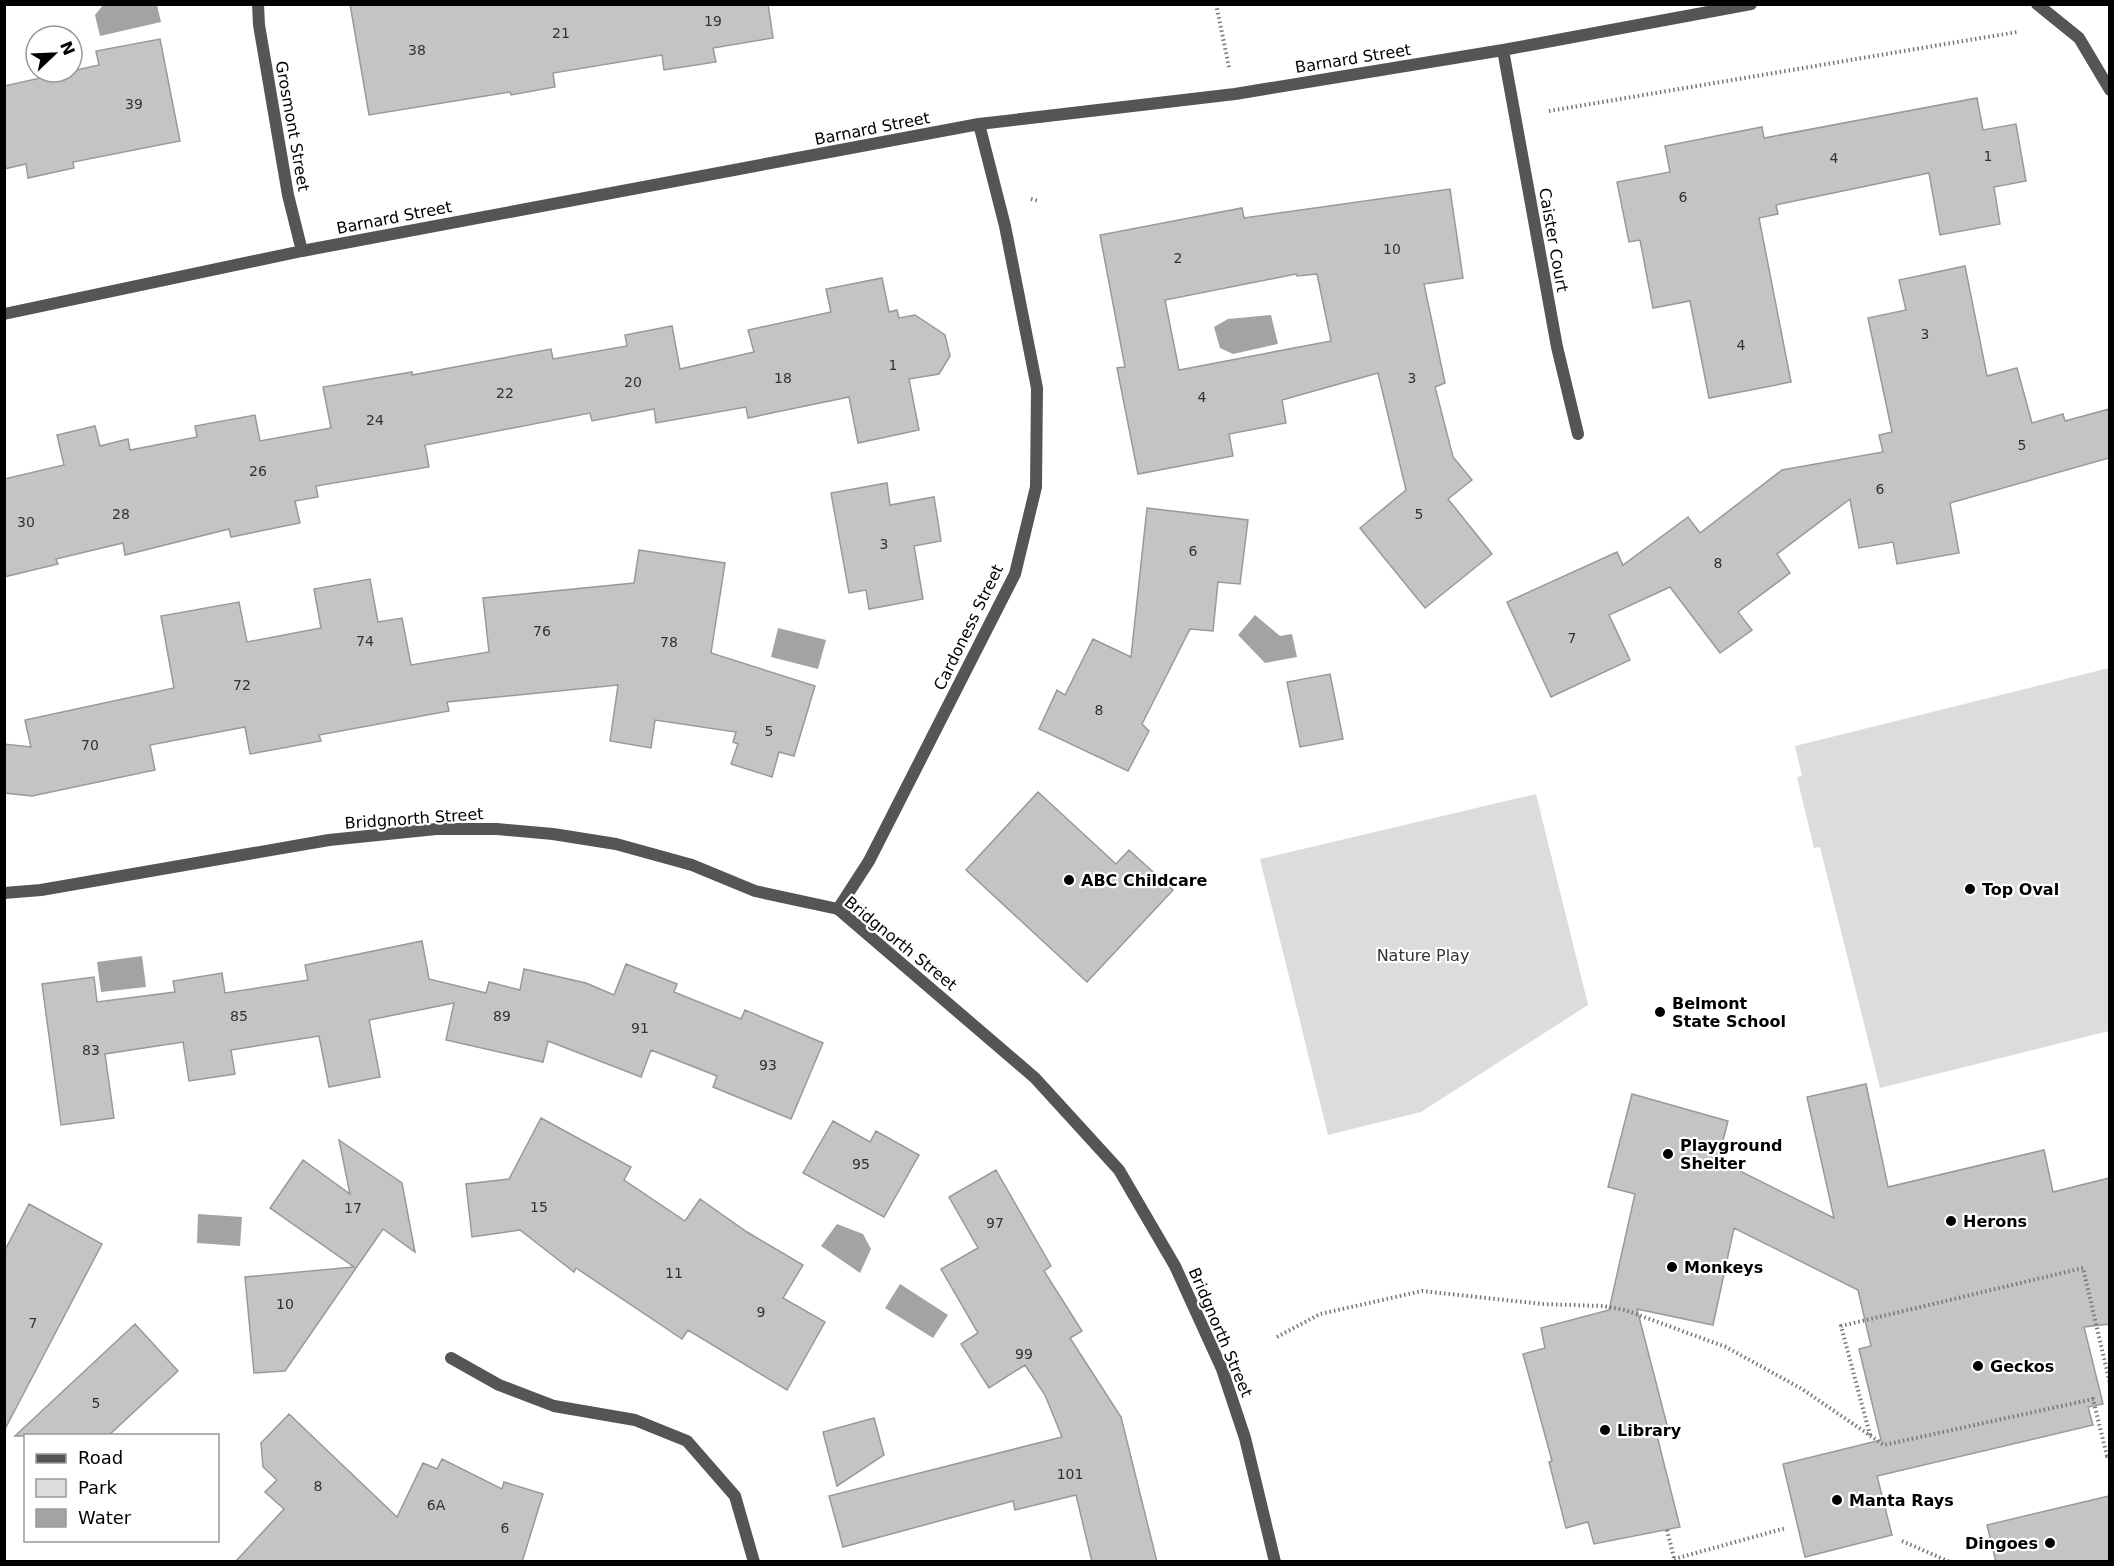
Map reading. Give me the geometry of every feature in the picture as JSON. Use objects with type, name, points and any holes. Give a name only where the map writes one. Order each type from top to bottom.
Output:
[{"type":"street","name":"Grosmont Street","points":[[258,4],[259,25],[288,195],[302,251]]},
{"type":"street","name":"Barnard Street","points":[[4,314],[302,251],[979,124],[1235,94],[1503,50],[1751,4]]},
{"type":"street","points":[[2037,4],[2079,38],[2109,90]]},
{"type":"street","name":"Caister Court","points":[[1503,50],[1557,347],[1578,434]]},
{"type":"street","name":"Cardoness Street","points":[[838,909],[869,861],[1015,574],[1036,487],[1037,388],[1005,226],[979,124]]},
{"type":"street","name":"Bridgnorth Street","points":[[4,893],[41,890],[329,840],[436,829],[497,829],[553,834],[616,844],[692,866],[755,891],[838,909],[1035,1078],[1119,1170],[1175,1266],[1222,1369],[1245,1438],[1275,1562]]},
{"type":"street","points":[[451,1358],[500,1385],[554,1406],[635,1420],[687,1441],[735,1496],[754,1562]]},
{"type":"path","points":[[1216,4],[1235,94]]},
{"type":"path","points":[[1549,111],[2017,32]]},
{"type":"path","points":[[1030,199],[1039,201]]},
{"type":"path","points":[[1870,1435],[1841,1326],[2083,1268],[2109,1384]]},
{"type":"path","points":[[1277,1337],[1320,1314],[1422,1291],[1625,1310],[1726,1347],[1803,1389],[1884,1445],[2093,1399],[2107,1456],[2109,1455]]},
{"type":"path","points":[[1667,1530],[1675,1560],[1786,1528]]},
{"type":"path","points":[[1902,1541],[1950,1562]]},
{"type":"green space","name":"Top Oval","points":[[2109,668],[2109,1031],[1880,1088],[1820,847],[1814,848],[1797,777],[1802,776],[1795,746]]},
{"type":"green space","name":"Nature Play","points":[[1536,794],[1588,1005],[1421,1112],[1328,1135],[1260,859]]},
{"type":"water","points":[[103,5],[157,5],[161,22],[100,36],[95,15]]},
{"type":"water","points":[[1271,315],[1278,344],[1233,354],[1220,348],[1214,327],[1228,319]]},
{"type":"water","points":[[1255,615],[1280,636],[1292,634],[1297,657],[1265,663],[1238,635]]},
{"type":"water","points":[[778,628],[826,640],[818,669],[771,657]]},
{"type":"water","points":[[142,956],[146,987],[101,992],[97,962]]},
{"type":"water","points":[[198,1214],[242,1217],[240,1246],[197,1243]]},
{"type":"water","points":[[837,1224],[863,1234],[871,1249],[860,1273],[821,1246]]},
{"type":"water","points":[[900,1284],[948,1315],[933,1338],[885,1308]]},
{"type":"building","points":[[350,4],[768,4],[773,38],[713,48],[716,62],[664,70],[662,55],[553,73],[555,87],[369,115]]},
{"type":"building","points":[[160,39],[180,141],[73,162],[74,168],[28,178],[26,164],[4,169],[4,86],[24,82],[24,84],[84,84],[84,68],[99,65],[96,51]]},
{"type":"building","points":[[1977,98],[1983,130],[2016,124],[2026,181],[1994,187],[2000,224],[1940,235],[1929,173],[1776,205],[1778,214],[1759,218],[1791,382],[1709,398],[1690,301],[1653,308],[1640,240],[1629,242],[1617,182],[1670,172],[1665,146],[1762,127],[1764,138]]},
{"type":"building","points":[[1450,189],[1463,278],[1424,284],[1445,383],[1435,387],[1453,457],[1472,480],[1448,499],[1492,554],[1425,608],[1360,528],[1406,490],[1378,373],[1282,400],[1286,423],[1229,434],[1233,456],[1138,474],[1117,368],[1125,367],[1100,235],[1242,208],[1244,218]],"holes":[[[1296,274],[1297,276],[1317,274],[1331,341],[1179,370],[1165,300]]]},
{"type":"building","points":[[1965,266],[1987,376],[2017,368],[2032,423],[2063,414],[2065,421],[2109,409],[2109,458],[1950,503],[1959,553],[1897,564],[1893,542],[1859,548],[1850,499],[1777,554],[1790,573],[1738,612],[1752,630],[1720,653],[1670,587],[1609,615],[1630,660],[1551,697],[1507,602],[1617,552],[1623,565],[1688,517],[1700,533],[1782,470],[1883,452],[1879,435],[1892,432],[1868,318],[1906,310],[1899,280]]},
{"type":"building","points":[[882,278],[889,312],[897,310],[899,318],[915,315],[945,335],[950,356],[939,374],[909,379],[919,430],[858,443],[849,397],[748,418],[746,407],[656,423],[654,409],[592,421],[590,413],[425,445],[429,467],[316,486],[318,497],[295,501],[300,523],[231,537],[229,529],[125,555],[123,543],[56,559],[58,564],[4,577],[4,479],[64,465],[57,435],[95,426],[100,446],[128,439],[130,450],[197,437],[195,426],[255,415],[260,441],[331,428],[323,387],[412,372],[412,375],[551,349],[553,359],[627,346],[625,335],[672,326],[680,369],[754,352],[748,330],[831,312],[826,289]]},
{"type":"building","points":[[887,483],[890,505],[934,497],[941,541],[914,546],[923,599],[869,609],[866,590],[849,593],[831,493]]},
{"type":"building","points":[[1147,508],[1248,520],[1240,584],[1218,582],[1213,631],[1190,629],[1142,724],[1149,731],[1128,771],[1039,729],[1057,690],[1065,695],[1093,639],[1131,657]]},
{"type":"building","points":[[639,550],[725,563],[711,653],[815,686],[794,756],[779,752],[772,777],[731,764],[738,744],[733,742],[736,732],[655,720],[651,748],[610,741],[618,685],[447,702],[449,711],[319,735],[321,741],[250,754],[245,727],[150,745],[155,770],[32,796],[4,793],[4,744],[31,747],[25,720],[174,688],[161,616],[239,602],[247,642],[321,628],[314,589],[370,579],[378,622],[402,618],[411,665],[489,652],[483,598],[634,583]]},
{"type":"building","points":[[1330,674],[1343,739],[1300,747],[1287,682]]},
{"type":"building","name":"ABC Childcare","points":[[1038,792],[1116,864],[1129,850],[1173,890],[1087,982],[966,870]]},
{"type":"building","points":[[422,941],[429,979],[486,993],[489,982],[520,990],[524,969],[586,983],[614,995],[626,964],[677,984],[674,992],[741,1019],[745,1010],[823,1043],[791,1119],[713,1087],[717,1076],[651,1050],[641,1077],[548,1041],[543,1062],[446,1040],[454,1003],[369,1020],[380,1077],[329,1087],[319,1036],[231,1050],[235,1074],[189,1081],[183,1042],[105,1054],[114,1118],[61,1125],[42,984],[94,977],[97,1002],[175,992],[173,981],[222,973],[225,993],[308,980],[305,965]]},
{"type":"building","points":[[1866,1084],[1888,1187],[2044,1150],[2053,1192],[2109,1178],[2109,1324],[2084,1327],[2103,1404],[2088,1407],[2093,1425],[1877,1476],[1892,1535],[1805,1557],[1783,1464],[1881,1440],[1859,1349],[1871,1346],[1858,1290],[1734,1228],[1713,1325],[1637,1309],[1668,1429],[1656,1432],[1680,1527],[1594,1544],[1588,1522],[1566,1528],[1549,1462],[1552,1461],[1523,1354],[1545,1348],[1541,1328],[1609,1310],[1635,1194],[1608,1187],[1632,1094],[1728,1121],[1718,1160],[1834,1218],[1807,1097]]},
{"type":"building","points":[[541,1118],[631,1167],[624,1180],[685,1221],[700,1199],[747,1232],[803,1265],[783,1298],[825,1322],[787,1390],[688,1330],[682,1339],[576,1268],[574,1272],[520,1230],[472,1237],[466,1184],[509,1179]]},
{"type":"building","points":[[833,1121],[870,1142],[876,1131],[919,1155],[884,1217],[803,1173]]},
{"type":"building","points":[[339,1140],[402,1183],[415,1252],[383,1229],[285,1371],[254,1373],[245,1277],[354,1267],[270,1208],[303,1160],[350,1194]]},
{"type":"building","points":[[996,1170],[1051,1266],[1044,1271],[1082,1331],[1070,1338],[1121,1417],[1157,1562],[1092,1562],[1076,1495],[1015,1510],[1013,1501],[843,1547],[829,1496],[1062,1437],[1045,1395],[1025,1365],[989,1388],[961,1344],[978,1333],[941,1269],[978,1248],[949,1197]]},
{"type":"building","points":[[29,1204],[102,1244],[4,1431],[4,1252]]},
{"type":"building","points":[[135,1324],[178,1371],[110,1434],[24,1434],[24,1436],[15,1436]]},
{"type":"building","points":[[289,1414],[397,1517],[423,1463],[437,1469],[442,1459],[502,1489],[504,1482],[543,1494],[522,1562],[235,1562],[284,1509],[265,1492],[277,1480],[263,1467],[261,1443]]},
{"type":"building","points":[[874,1418],[884,1455],[837,1486],[823,1432]]},
{"type":"building","name":"Dingoes","points":[[2109,1496],[2109,1562],[1996,1562],[1987,1525]]},
{"type":"place","name":"ABC Childcare","points":[[1069,880]]},
{"type":"place","name":"Top Oval","points":[[1970,889]]},
{"type":"place","name":"Belmont State School","points":[[1660,1012]]},
{"type":"place","name":"Playground Shelter","points":[[1668,1154]]},
{"type":"place","name":"Herons","points":[[1951,1221]]},
{"type":"place","name":"Monkeys","points":[[1672,1267]]},
{"type":"place","name":"Geckos","points":[[1978,1366]]},
{"type":"place","name":"Library","points":[[1605,1430]]},
{"type":"place","name":"Manta Rays","points":[[1837,1500]]},
{"type":"place","name":"Dingoes","points":[[2050,1543]]}]
